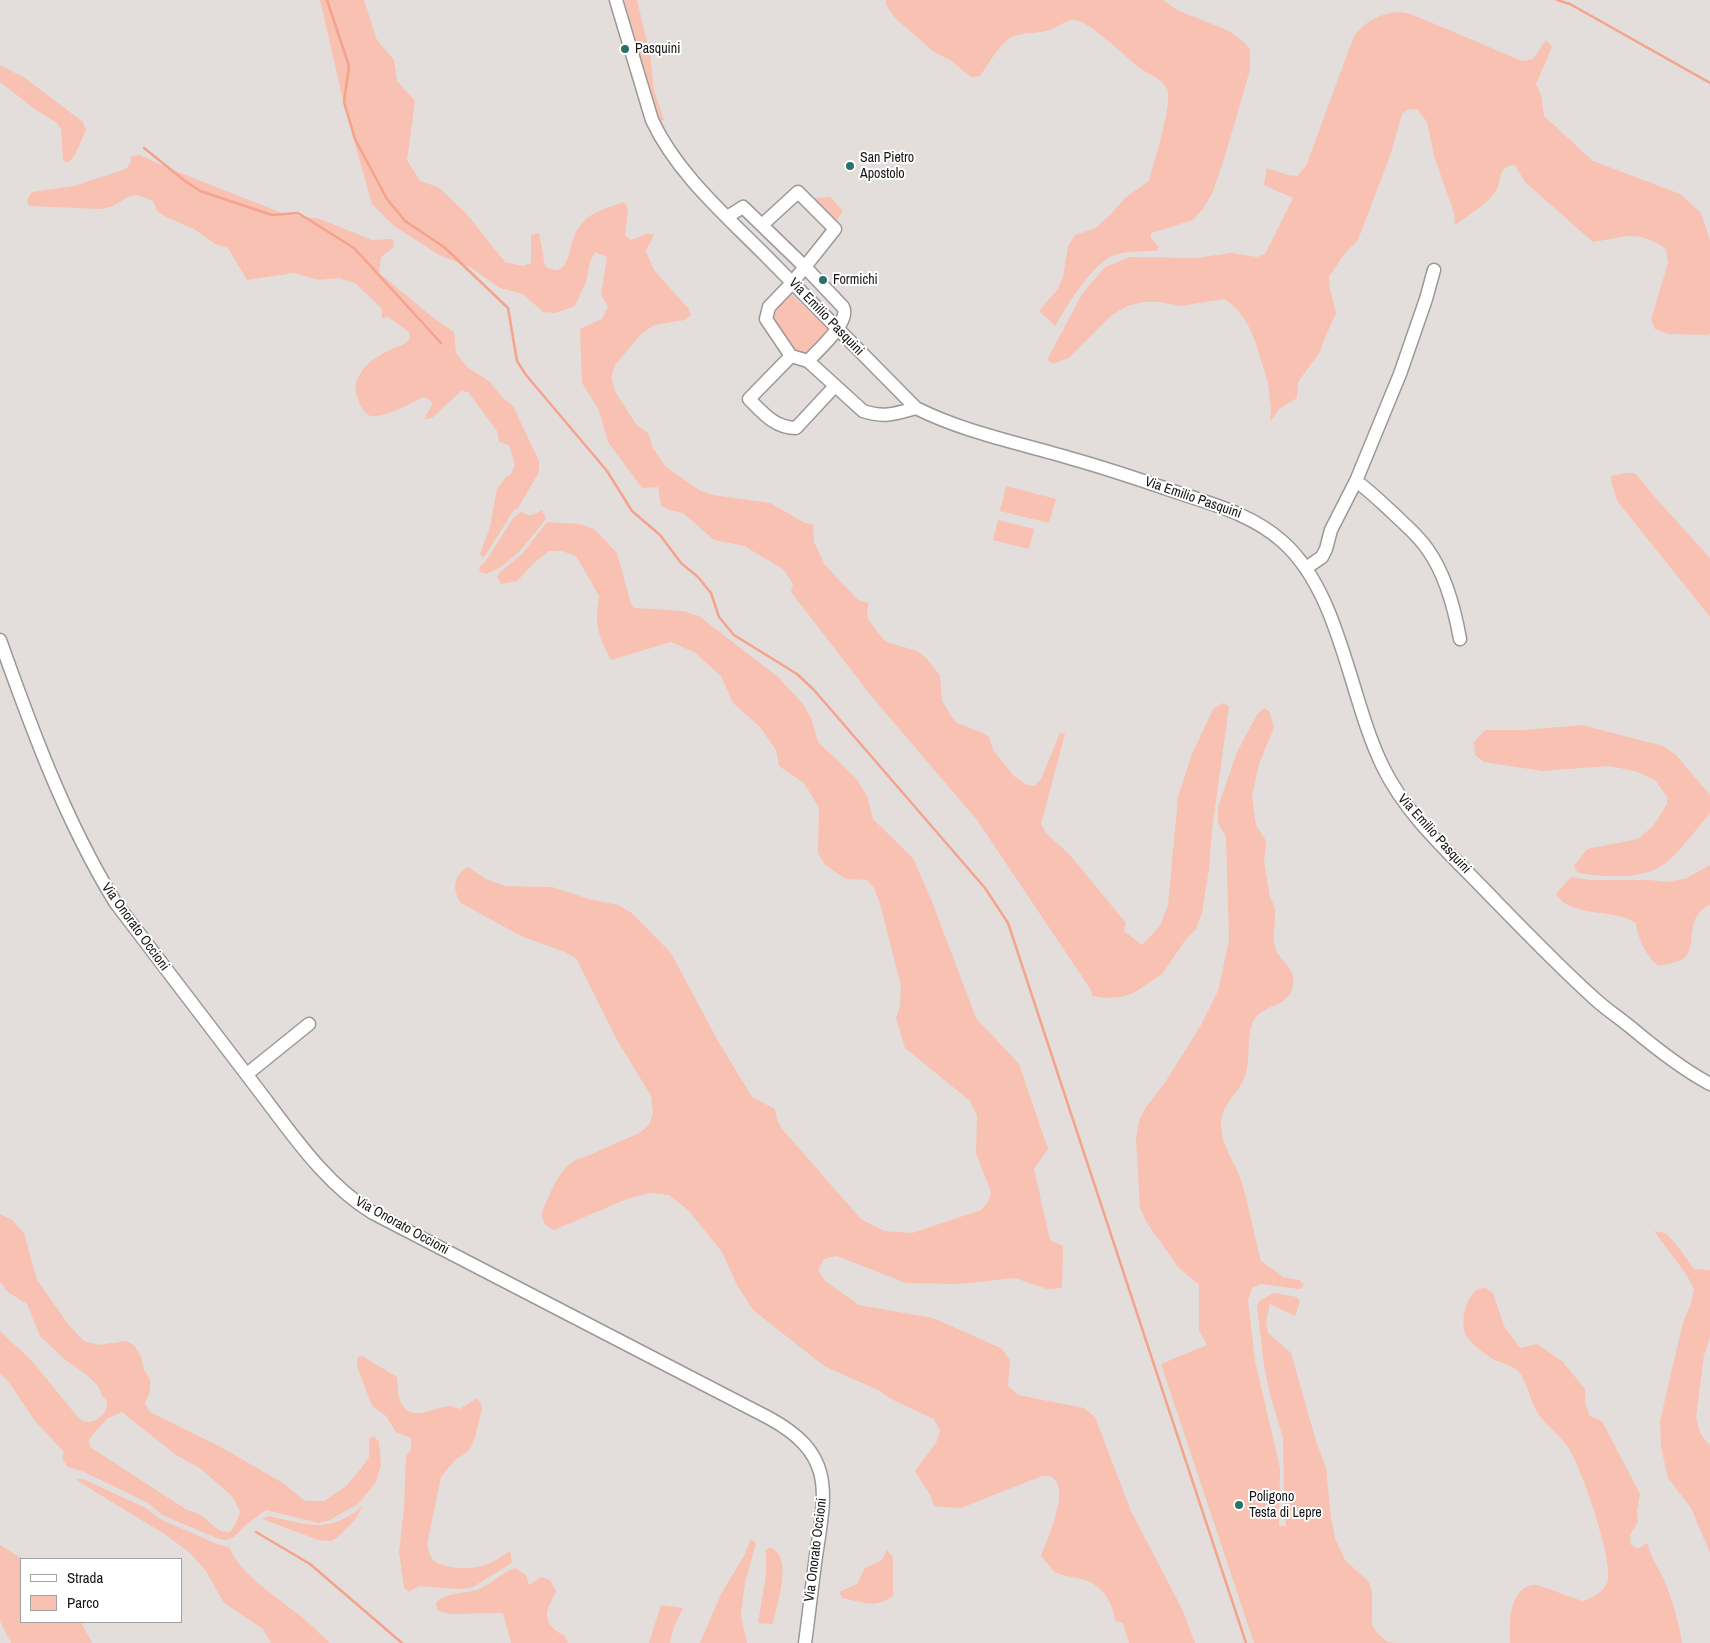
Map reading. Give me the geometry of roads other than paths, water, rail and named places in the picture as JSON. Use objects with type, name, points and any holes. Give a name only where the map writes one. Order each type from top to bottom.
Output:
[{"type":"street","name":"Via Emilio Pasquini","points":[[616,0],[652,120],[660,138],[670,152],[727,217],[916,408],[937,419],[986,436],[1074,459],[1239,513],[1274,534],[1291,549],[1306,568],[1325,605],[1376,753],[1405,803],[1427,830],[1536,942],[1597,1001],[1666,1056],[1710,1084]]},
{"type":"street","points":[[762,225],[798,192],[835,229],[792,283],[769,307],[766,319],[792,356],[808,361],[863,411],[873,415],[890,416],[916,408]]},
{"type":"street","points":[[727,217],[743,206],[805,267],[846,312],[845,318],[838,329],[808,361]]},
{"type":"street","points":[[1306,568],[1322,557],[1331,530],[1356,481],[1400,374],[1434,270]]},
{"type":"street","points":[[792,356],[749,399],[768,418],[778,424],[796,428],[835,386]]},
{"type":"street","points":[[1356,481],[1369,490],[1413,532],[1429,551],[1452,604],[1460,639]]},
{"type":"street","name":"Via Onorato Occioni","points":[[0,640],[35,737],[93,867],[115,902],[246,1074],[321,1168],[345,1193],[365,1208],[762,1414],[787,1429],[812,1454],[818,1466],[824,1496],[805,1643]]},
{"type":"street","points":[[246,1074],[310,1024]]},
{"type":"waterway","points":[[327,0],[349,66],[344,102],[355,139],[387,199],[405,221],[444,247],[508,308],[517,361],[526,375],[607,471],[632,511],[660,535],[681,563],[698,577],[711,593],[719,617],[734,635],[797,674],[814,690],[985,888],[1008,923],[1246,1643]]},
{"type":"waterway","points":[[1557,0],[1570,4],[1710,83]]},
{"type":"waterway","points":[[144,148],[200,191],[272,215],[298,213],[354,248],[441,343]]},
{"type":"waterway","points":[[256,1532],[310,1564],[402,1643]]},
{"type":"place","name":"Pasquini","points":[[625,49]]},
{"type":"place","name":"San Pietro Apostolo","points":[[850,166]]},
{"type":"place","name":"Formichi","points":[[823,280]]},
{"type":"place","name":"Poligono Testa di Lepre","points":[[1239,1505]]}]
